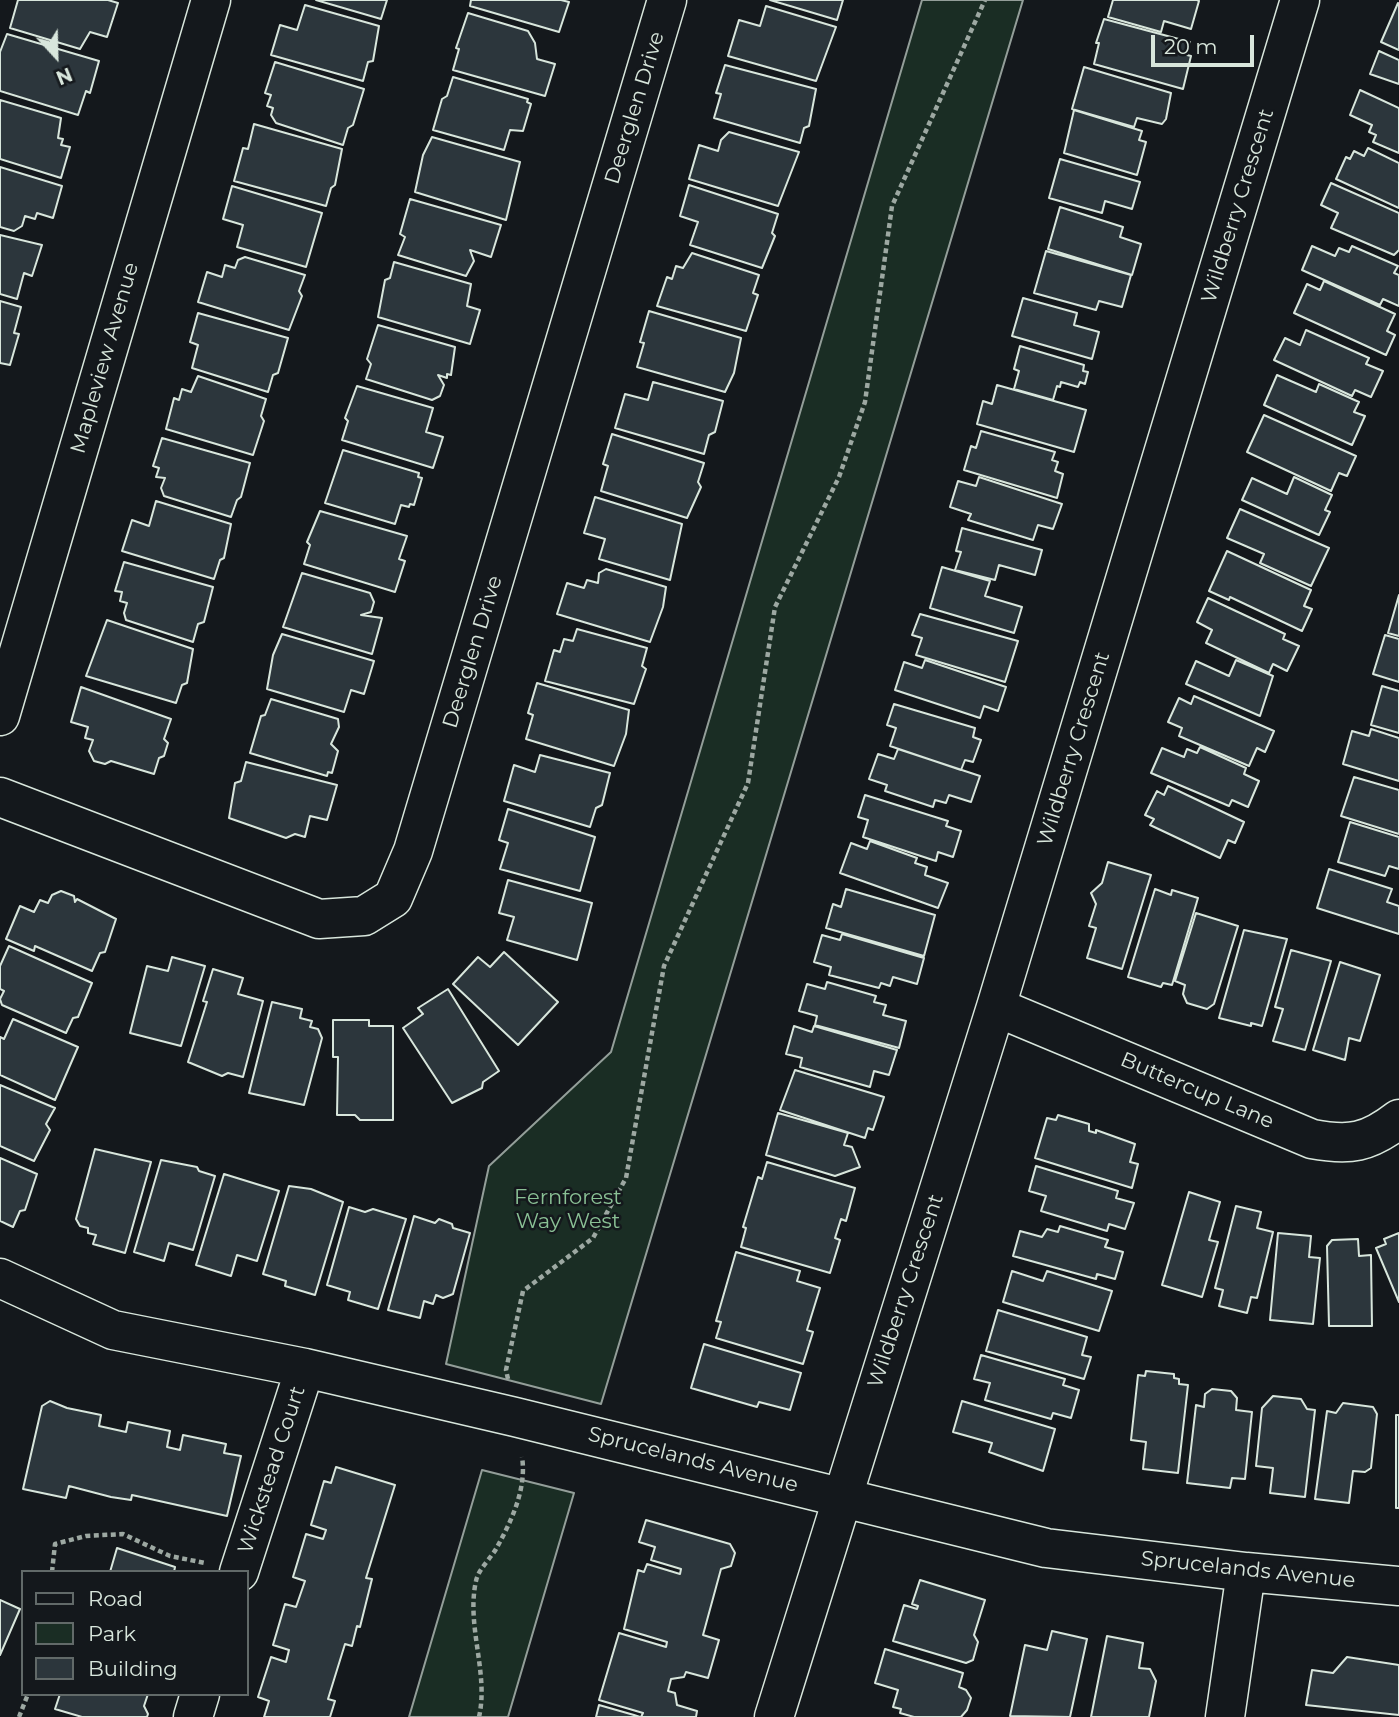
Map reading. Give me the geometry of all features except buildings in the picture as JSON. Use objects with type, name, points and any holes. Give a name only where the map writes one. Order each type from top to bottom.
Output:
[{"type":"street","name":"Mapleview Avenue","points":[[0,716],[211,0]]},
{"type":"street","name":"Deerglen Drive","points":[[0,797],[319,919],[365,916],[393,898],[413,851],[667,0]]},
{"type":"street","name":"Wildberry Crescent","points":[[774,1717],[996,1007],[1300,0]]},
{"type":"street","name":"Buttercup Lane","points":[[996,1007],[1311,1139],[1339,1144],[1376,1138],[1399,1119]]},
{"type":"street","name":"Sprucelands Avenue","points":[[0,1278],[113,1330],[305,1368],[515,1417],[1046,1548],[1246,1572],[1399,1586]]},
{"type":"street","name":"Wickstead Court","points":[[239,1570],[305,1368]]},
{"type":"street","points":[[1225,1717],[1246,1572]]},
{"type":"street","points":[[192,1717],[199,1696]]},
{"type":"path","points":[[479,1717],[483,1699],[475,1615],[476,1580],[512,1516],[525,1476],[506,1370],[523,1291],[593,1238],[626,1178],[664,965],[748,783],[775,607],[839,477],[865,402],[891,206],[985,0]]},
{"type":"path","points":[[52,1570],[55,1544],[86,1536],[122,1534],[170,1556],[234,1570]]},
{"type":"path","points":[[19,1717],[27,1696]]},
{"type":"green space","name":"Fernforest Way West","points":[[922,0],[1023,0],[601,1404],[446,1364],[489,1166],[611,1052]]},
{"type":"green space","points":[[482,1470],[574,1493],[508,1717],[409,1717]]}]
